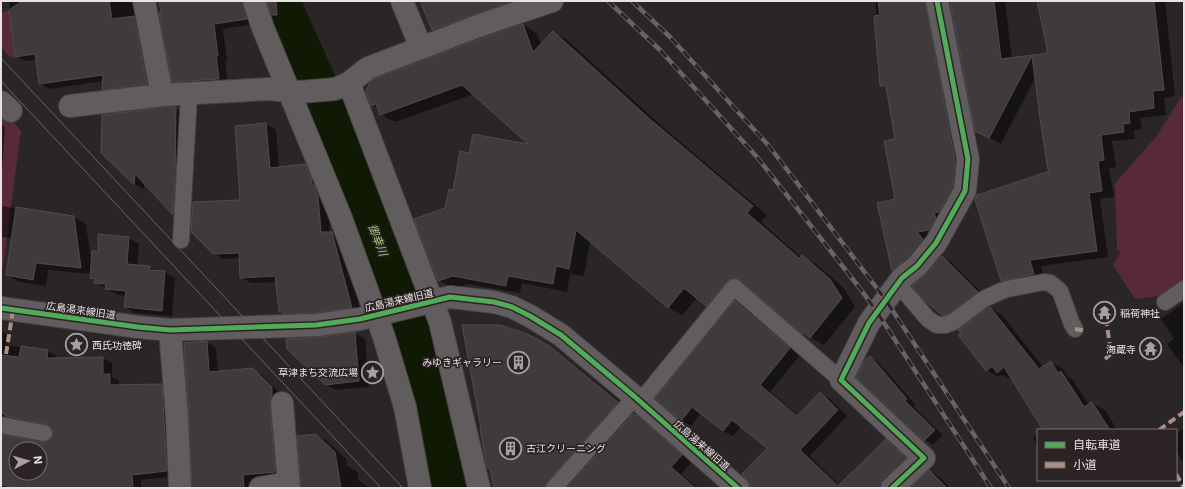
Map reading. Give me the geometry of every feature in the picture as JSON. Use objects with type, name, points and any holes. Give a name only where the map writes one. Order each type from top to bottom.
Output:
[{"type":"street","points":[[144,1],[162,95]]},
{"type":"street","points":[[254,1],[264,28],[294,91],[340,218],[382,314],[384,336],[405,407],[420,488]]},
{"type":"street","points":[[402,1],[421,48]]},
{"type":"street","points":[[70,106],[162,95],[268,88],[294,91],[335,89],[346,84],[368,68],[481,25],[552,1]]},
{"type":"street","points":[[892,488],[924,458],[841,380],[869,323],[885,299],[917,266],[936,243],[965,191],[968,159],[937,1]]},
{"type":"street","points":[[346,84],[429,303],[440,322],[479,488]]},
{"type":"street","name":"広島湯来線旧道","points":[[1,308],[170,330],[316,325],[382,314],[450,297],[494,302],[512,307],[560,334],[738,488]]},
{"type":"street","points":[[170,330],[177,418],[180,488]]},
{"type":"street","points":[[260,488],[289,486],[282,403]]},
{"type":"lane","points":[[181,240],[189,94]]},
{"type":"lane","points":[[898,284],[928,319],[937,324],[945,325],[953,322],[984,299],[1006,289],[1044,282],[1050,283],[1060,292],[1075,329]]},
{"type":"lane","points":[[554,488],[638,400],[734,288],[841,380]]},
{"type":"lane","points":[[1165,302],[1184,289]]},
{"type":"lane","points":[[1,425],[44,433]]},
{"type":"shaded area","points":[[9,10],[14,57],[11,58],[1,47],[1,13]]},
{"type":"shaded area","points":[[1184,93],[1184,280],[1160,296],[1135,299],[1113,265],[1121,252],[1117,250],[1115,183],[1156,137]]},
{"type":"shaded area","points":[[1,113],[11,119],[21,131],[1,281]]},
{"type":"building","points":[[22,1],[109,1],[112,19],[134,16],[147,84],[102,90],[103,75],[39,84],[35,54],[15,57],[9,10]]},
{"type":"building","points":[[159,1],[242,1],[247,19],[214,24],[219,79],[172,82],[159,13],[161,13]]},
{"type":"building","points":[[267,1],[276,1],[277,15],[272,15]]},
{"type":"building","points":[[420,1],[513,1],[432,30]]},
{"type":"building","points":[[878,1],[925,1],[955,160],[953,187],[939,212],[934,213],[936,218],[929,230],[917,232],[923,239],[908,257],[892,271],[877,203],[895,199],[884,141],[895,139],[886,86],[880,86],[874,16],[880,15]]},
{"type":"building","points":[[950,1],[994,1],[1001,59],[1048,53],[1037,1],[1154,1],[1164,90],[1153,91],[1154,108],[1129,112],[1130,123],[1123,124],[1124,132],[1101,135],[1104,160],[1098,161],[1102,191],[1089,193],[1097,251],[1030,260],[1034,274],[1001,281],[975,200],[977,195],[1050,171],[1048,170],[1040,119],[1032,56],[989,138],[975,131]]},
{"type":"building","points":[[523,24],[533,52],[553,31],[651,120],[753,206],[747,213],[799,258],[802,255],[830,279],[842,298],[810,338],[803,332],[802,334],[736,278],[731,278],[727,281],[706,306],[684,288],[668,308],[576,230],[569,269],[556,266],[553,284],[508,276],[506,286],[453,276],[438,281],[414,219],[445,208],[449,189],[453,190],[460,151],[469,153],[473,134],[528,144],[462,85],[380,115],[376,104],[371,106],[366,91],[370,82],[374,79]]},
{"type":"building","points":[[163,107],[176,107],[173,215],[135,174],[134,185],[101,153],[102,115]]},
{"type":"building","points":[[266,123],[270,168],[305,164],[312,180],[312,185],[314,185],[318,196],[321,232],[332,232],[352,308],[315,313],[283,314],[283,312],[279,312],[275,276],[240,278],[239,253],[213,254],[191,232],[193,202],[240,200],[235,126]]},
{"type":"building","points":[[16,207],[74,216],[81,268],[36,263],[33,280],[6,275]]},
{"type":"building","points":[[98,234],[129,237],[127,264],[150,266],[150,270],[165,271],[162,311],[124,307],[126,291],[105,289],[106,284],[94,283],[95,279],[90,278],[92,251],[98,251]]},
{"type":"building","points":[[942,256],[978,292],[943,316],[924,300],[912,286],[927,274]]},
{"type":"building","points":[[735,301],[790,348],[760,385],[797,416],[820,392],[838,410],[800,450],[838,486],[886,439],[906,458],[883,479],[880,484],[880,488],[750,488],[750,484],[742,474],[767,448],[732,420],[723,431],[692,407],[681,421],[655,398]]},
{"type":"building","points":[[990,307],[1039,369],[1051,361],[1058,373],[1061,371],[1084,407],[1092,402],[1109,429],[1042,429],[1004,367],[997,373],[992,366],[986,371],[958,335],[961,333],[958,330]]},
{"type":"building","points":[[462,325],[500,325],[525,333],[552,348],[618,402],[547,482],[545,488],[494,488],[490,469],[487,467]]},
{"type":"building","points":[[355,332],[359,381],[325,385],[287,349],[286,339],[318,337]]},
{"type":"building","points":[[207,341],[209,372],[253,368],[272,387],[270,404],[275,472],[243,475],[244,488],[192,488],[184,343]]},
{"type":"building","points":[[21,346],[48,350],[47,358],[103,357],[103,374],[110,374],[110,385],[162,384],[167,471],[132,475],[133,488],[19,488],[1,485],[2,435],[37,441],[8,441],[8,481],[48,481],[48,441],[51,439],[53,430],[46,424],[1,414],[1,355],[19,357]]},
{"type":"building","points":[[870,356],[907,399],[905,401],[935,430],[924,441],[856,377],[865,360]]},
{"type":"building","points":[[633,414],[636,416],[637,415],[682,455],[671,467],[695,488],[567,488]]},
{"type":"building","points":[[316,434],[335,452],[341,488],[301,488],[297,436]]},
{"type":"building","points":[[929,470],[947,488],[910,488]]},
{"type":"waterway","name":"御幸川","points":[[277,1],[279,13],[352,177],[401,302],[427,380],[451,488]]},
{"type":"tram line","points":[[1,58],[403,488]]},
{"type":"tram line","points":[[1,81],[381,488]]},
{"type":"railway","points":[[608,1],[660,50],[757,157],[877,312],[991,488]]},
{"type":"railway","points":[[632,1],[670,37],[769,146],[885,299],[1009,488]]},
{"type":"marked path","points":[[6,354],[13,310]]},
{"type":"marked path","points":[[1105,359],[1111,354],[1107,325]]},
{"type":"marked path","points":[[1075,329],[1087,331]]},
{"type":"marked path","points":[[1160,429],[1184,412]]},
{"type":"marked path","points":[[1177,476],[1184,488]]},
{"type":"cycle path","points":[[892,488],[924,458],[841,380],[869,323],[902,278],[917,266],[936,243],[965,191],[968,159],[937,1]]},
{"type":"cycle path","points":[[1,308],[170,330],[316,325],[360,319],[450,297],[494,302],[512,307],[561,335],[635,397],[738,488]]},
{"type":"place","name":"稲荷神社","points":[[1104,313]]},
{"type":"place","name":"西氏功徳碑","points":[[76,345]]},
{"type":"place","name":"海蔵寺","points":[[1151,349]]},
{"type":"place","name":"みゆきギャラリー","points":[[518,362]]},
{"type":"place","name":"草津まち交流広場","points":[[373,372]]},
{"type":"place","name":"古江クリーニング","points":[[510,448]]}]
